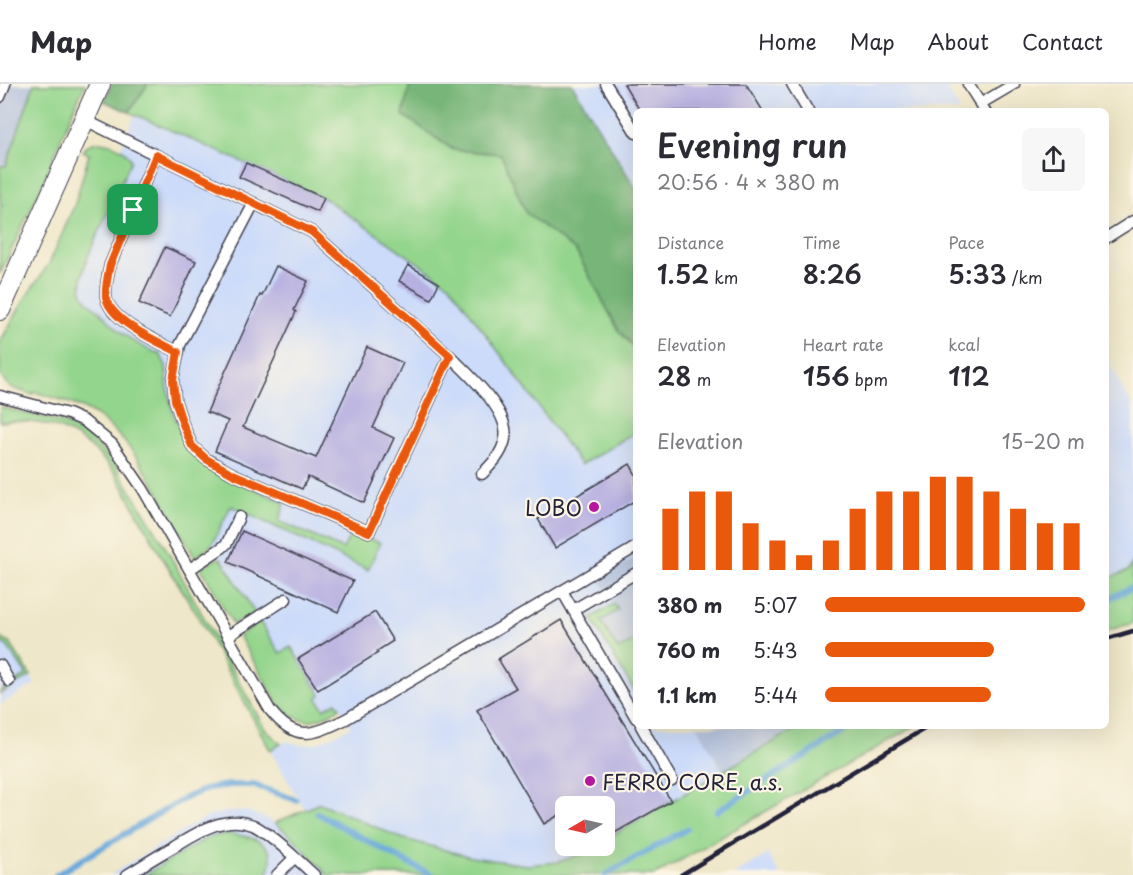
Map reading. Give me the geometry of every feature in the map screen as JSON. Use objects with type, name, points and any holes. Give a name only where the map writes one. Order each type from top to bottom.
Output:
[{"type":"street","points":[[0,310],[100,84]]},
{"type":"lane","points":[[0,97],[5,84]]},
{"type":"lane","points":[[606,84],[633,128]]},
{"type":"lane","points":[[792,84],[806,108]]},
{"type":"lane","points":[[968,84],[982,108],[1014,84]]},
{"type":"lane","points":[[85,120],[312,232],[450,356],[494,403],[504,423],[506,438],[494,463],[482,474]]},
{"type":"lane","points":[[156,155],[110,265],[106,283],[106,300],[116,314],[133,328],[178,352]]},
{"type":"lane","points":[[254,203],[178,352],[173,380],[175,400],[192,446],[206,459],[233,474],[369,532],[450,356]]},
{"type":"lane","points":[[1109,236],[1133,221]]},
{"type":"lane","points":[[0,396],[68,414],[84,421],[112,444],[143,489],[270,710],[287,728],[299,732],[310,734],[346,719],[633,550]]},
{"type":"lane","points":[[189,569],[227,543],[239,517]]},
{"type":"lane","points":[[573,610],[633,575]]},
{"type":"lane","points":[[562,591],[633,713]]},
{"type":"lane","points":[[228,636],[286,599]]},
{"type":"lane","points":[[0,665],[9,681]]},
{"type":"lane","points":[[642,729],[672,780]]},
{"type":"lane","points":[[128,875],[205,828],[229,822],[242,822],[254,826],[314,875]]},
{"type":"lane","points":[[277,875],[294,858]]},
{"type":"shaded area","points":[[0,84],[45,84],[0,209]]},
{"type":"shaded area","points":[[572,84],[944,84],[958,108],[633,108],[633,184]]},
{"type":"shaded area","points":[[135,115],[324,198],[450,285],[581,465],[633,434],[633,559],[599,579],[614,604],[591,618],[633,689],[633,729],[699,729],[723,771],[615,833],[615,796],[555,796],[555,856],[575,856],[557,862],[527,865],[471,857],[401,838],[320,803],[305,810],[270,750],[287,741],[301,745],[315,744],[351,727],[337,702],[325,709],[317,697],[321,695],[291,647],[280,653],[58,300]]},
{"type":"shaded area","points":[[1109,364],[1133,406],[1133,562],[1128,571],[1109,578]]},
{"type":"shaded area","points":[[633,559],[633,689],[591,618],[614,604],[599,579]]},
{"type":"shaded area","points":[[0,638],[10,643],[35,684],[0,705]]},
{"type":"shaded area","points":[[699,729],[796,729],[723,771]]},
{"type":"shaded area","points":[[245,811],[275,823],[293,838],[328,875],[110,875],[211,815]]},
{"type":"shaded area","points":[[768,854],[780,875],[734,875]]},
{"type":"green space","points":[[34,84],[85,84],[42,185],[0,274],[0,209],[2,205],[0,203],[0,166],[6,166]]},
{"type":"green space","points":[[112,84],[148,84],[129,112],[104,101]]},
{"type":"green space","points":[[148,84],[410,84],[403,115],[453,150],[501,154],[526,213],[576,251],[619,331],[633,346],[633,434],[581,465],[450,285],[324,198],[129,112]]},
{"type":"green space","points":[[410,84],[572,84],[633,184],[633,346],[619,331],[576,251],[526,213],[501,154],[454,150],[403,115]]},
{"type":"green space","points":[[99,142],[118,147],[131,161],[85,265],[81,283],[83,295],[129,338],[160,354],[166,366],[173,413],[185,441],[197,458],[220,473],[285,503],[279,521],[343,549],[352,532],[380,543],[368,570],[231,506],[212,544],[195,558],[147,474],[133,452],[116,432],[95,415],[80,407],[50,396],[34,392],[33,395],[10,387],[0,376],[0,342],[26,297],[49,264],[75,204],[89,154],[83,151],[90,144]]},
{"type":"green space","points":[[0,407],[68,425],[89,438],[113,462],[162,541],[265,729],[281,744],[270,750],[198,616],[116,475],[105,461],[80,439],[66,431],[36,422],[0,422]]},
{"type":"green space","points":[[221,558],[255,613],[233,624],[201,568]]},
{"type":"green space","points":[[1133,562],[1133,623],[1109,630],[1109,578],[1128,571]]},
{"type":"green space","points":[[614,604],[618,610],[601,621],[618,650],[633,642],[633,689],[591,618]]},
{"type":"green space","points":[[260,622],[280,653],[291,647],[321,695],[317,698],[324,709],[336,702],[340,708],[307,721],[293,716],[277,702],[239,636]]},
{"type":"green space","points":[[0,638],[10,643],[31,676],[0,694],[0,691],[26,674],[7,646],[0,642]]},
{"type":"green space","points":[[796,729],[910,729],[655,875],[328,875],[293,838],[275,823],[320,803],[401,838],[471,857],[527,865],[558,862],[576,856],[615,856],[615,834]]},
{"type":"green space","points":[[228,834],[255,839],[268,848],[270,864],[267,875],[144,875],[209,837]]},
{"type":"building","points":[[624,84],[746,84],[761,108],[638,108]]},
{"type":"building","points":[[246,163],[324,198],[318,212],[239,177]]},
{"type":"building","points":[[165,247],[196,261],[170,317],[139,303]]},
{"type":"building","points":[[408,265],[439,283],[431,299],[399,281]]},
{"type":"building","points":[[276,266],[308,281],[243,427],[316,458],[367,347],[403,363],[373,428],[394,438],[364,503],[308,477],[302,489],[215,451],[228,421],[207,412],[260,295],[262,296]]},
{"type":"building","points":[[630,464],[633,470],[633,502],[555,548],[538,519]]},
{"type":"building","points":[[242,531],[353,581],[338,612],[228,562]]},
{"type":"building","points":[[375,612],[393,641],[377,651],[378,653],[318,690],[298,659]]},
{"type":"building","points":[[561,620],[671,801],[615,833],[615,796],[555,796],[555,818],[544,824],[477,710],[516,688],[498,659]]},
{"type":"waterway","points":[[1109,599],[1133,587]]},
{"type":"waterway","points":[[717,811],[848,729]]},
{"type":"waterway","points":[[56,875],[185,798],[209,788],[254,785],[296,800]]},
{"type":"waterway","points":[[317,813],[432,875]]},
{"type":"waterway","points":[[605,875],[687,829]]},
{"type":"railway","points":[[1109,638],[1133,631]]},
{"type":"railway","points":[[681,875],[924,729]]},
{"type":"place","name":"LOBO","points":[[594,507]]},
{"type":"place","name":"FERRO CORE, a.s.","points":[[590,781]]},
{"type":"route","points":[[156,155],[312,232],[450,356],[369,532],[233,474],[206,459],[192,446],[175,400],[173,380],[178,352],[133,328],[116,314],[106,300],[106,283],[110,265],[133,210],[156,155]]}]
